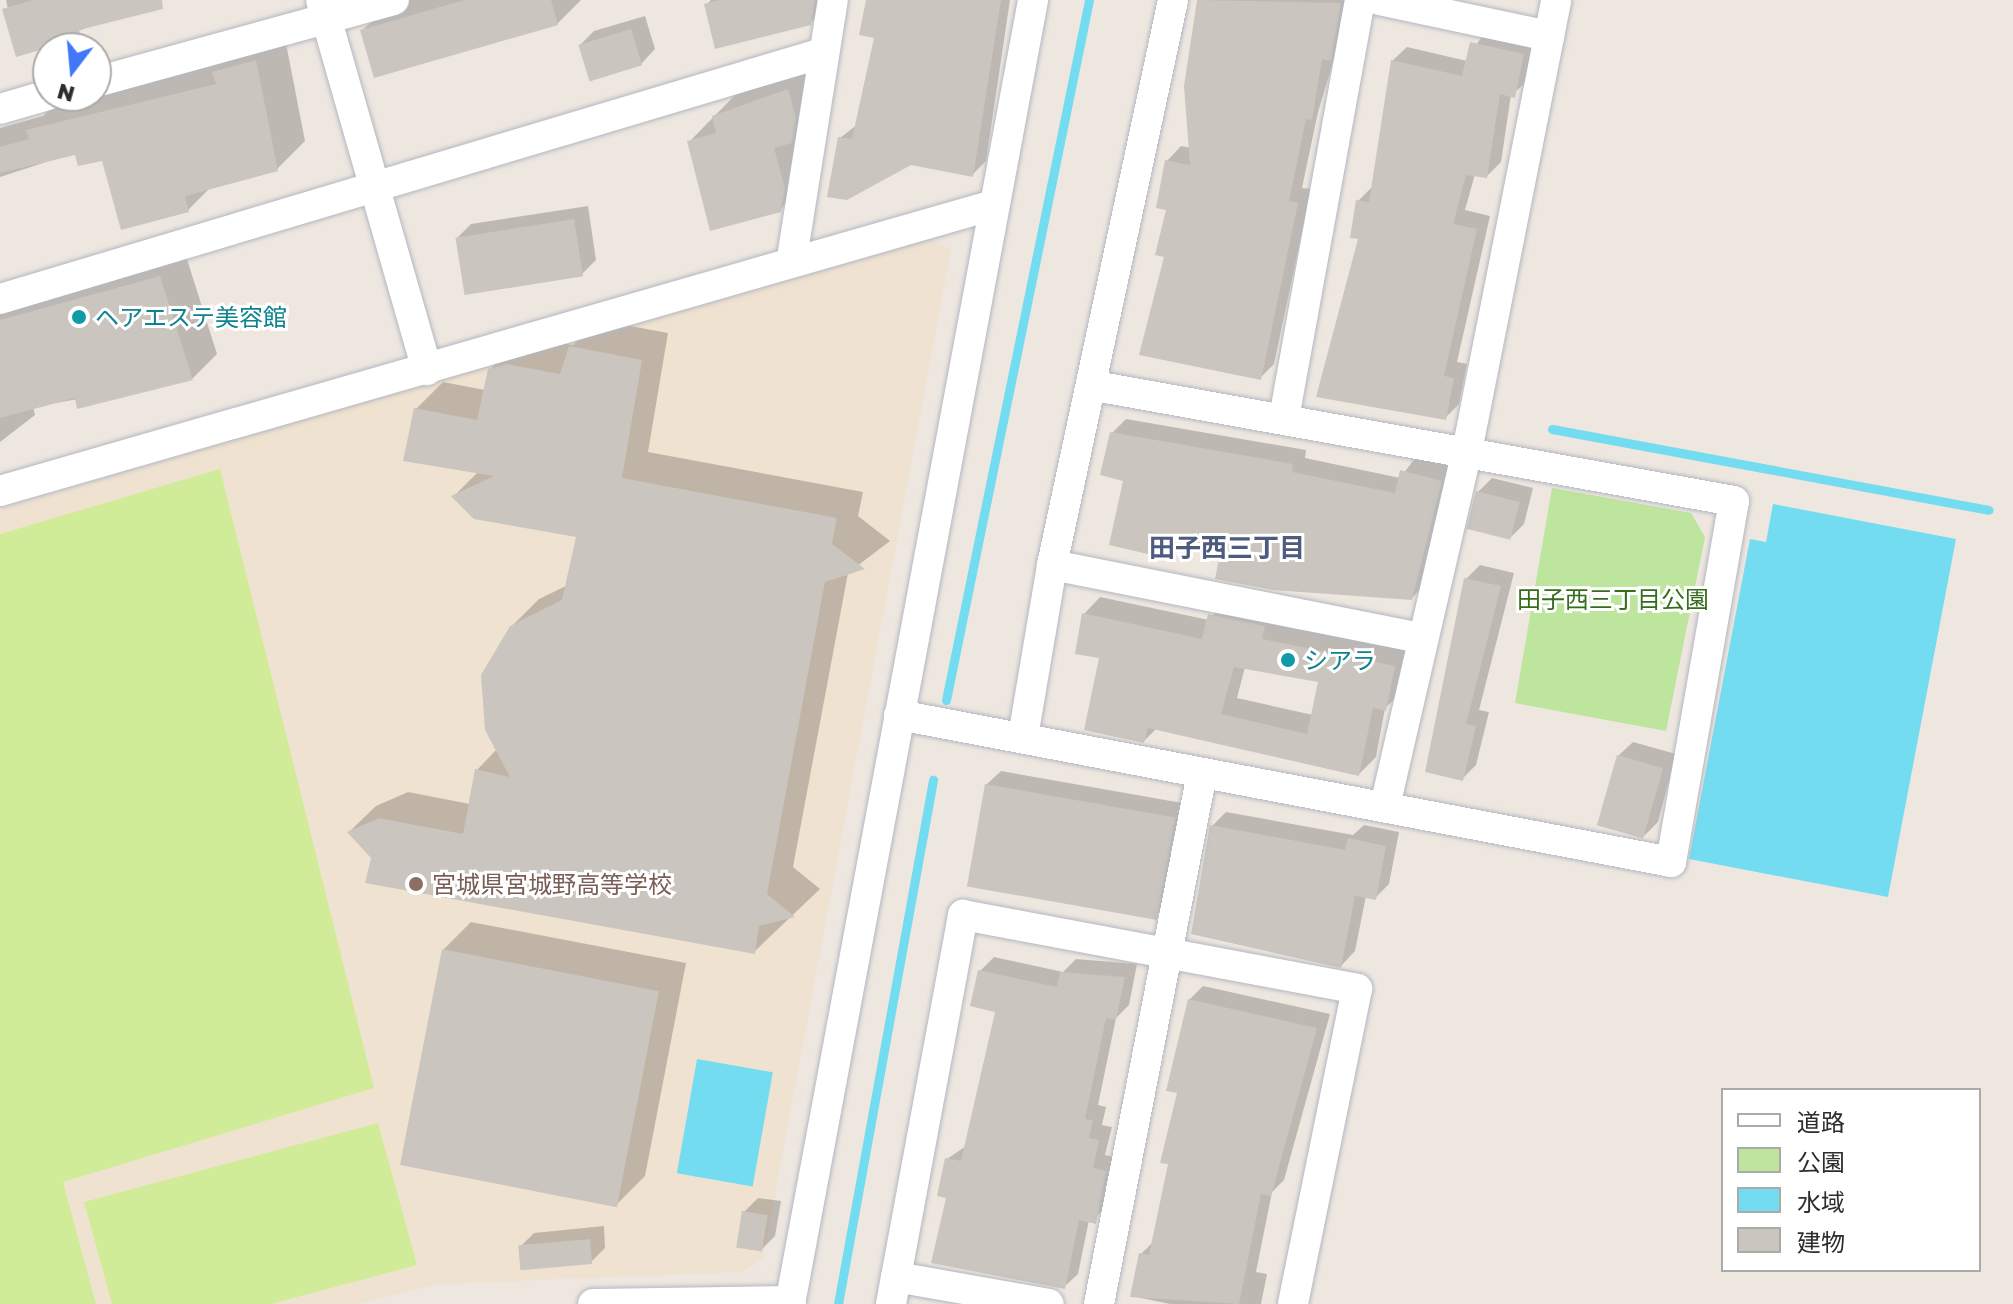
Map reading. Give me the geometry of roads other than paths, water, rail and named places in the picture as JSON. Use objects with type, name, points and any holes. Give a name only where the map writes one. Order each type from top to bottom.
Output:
[{"type":"street","points":[[112,77],[324,10],[394,0]]},
{"type":"street","points":[[792,258],[822,53],[833,0]]},
{"type":"street","points":[[593,1304],[790,1302],[1033,0]]},
{"type":"street","points":[[1023,737],[1052,565],[1095,386],[1173,0]]},
{"type":"street","points":[[1284,418],[1360,0]]},
{"type":"street","points":[[1379,0],[1549,36]]},
{"type":"street","points":[[1385,806],[1421,638],[1467,451],[1556,0]]},
{"type":"street","points":[[324,10],[427,370]]},
{"type":"street","points":[[0,299],[376,191],[822,53]]},
{"type":"street","points":[[0,109],[32,100]]},
{"type":"street","points":[[0,491],[427,370],[792,258],[993,205]]},
{"type":"street","points":[[899,715],[1671,862],[1734,501],[1095,386]]},
{"type":"street","points":[[1052,565],[1421,638]]},
{"type":"street","points":[[1099,1304],[1202,773]]},
{"type":"street","points":[[1049,1304],[894,1290],[963,915],[1357,989],[1293,1304]]},
{"type":"water","points":[[1773,504],[1956,539],[1888,897],[1689,859],[1750,539],[1766,542]]},
{"type":"water","points":[[697,1059],[773,1072],[753,1187],[677,1173]]},
{"type":"waterway","points":[[946,700],[1089,0]]},
{"type":"waterway","points":[[1552,429],[1989,510]]},
{"type":"waterway","points":[[838,1304],[933,780]]},
{"type":"place","name":"ヘアエステ美容館","points":[[79,317]]},
{"type":"place","name":"シアラ","points":[[1288,660]]},
{"type":"place","name":"宮城県宮城野高等学校","points":[[416,884]]},
{"type":"district","name":"田子西三丁目","points":[[1227,548]]},
{"type":"park label","name":"田子西三丁目公園","points":[[1613,599]]}]
